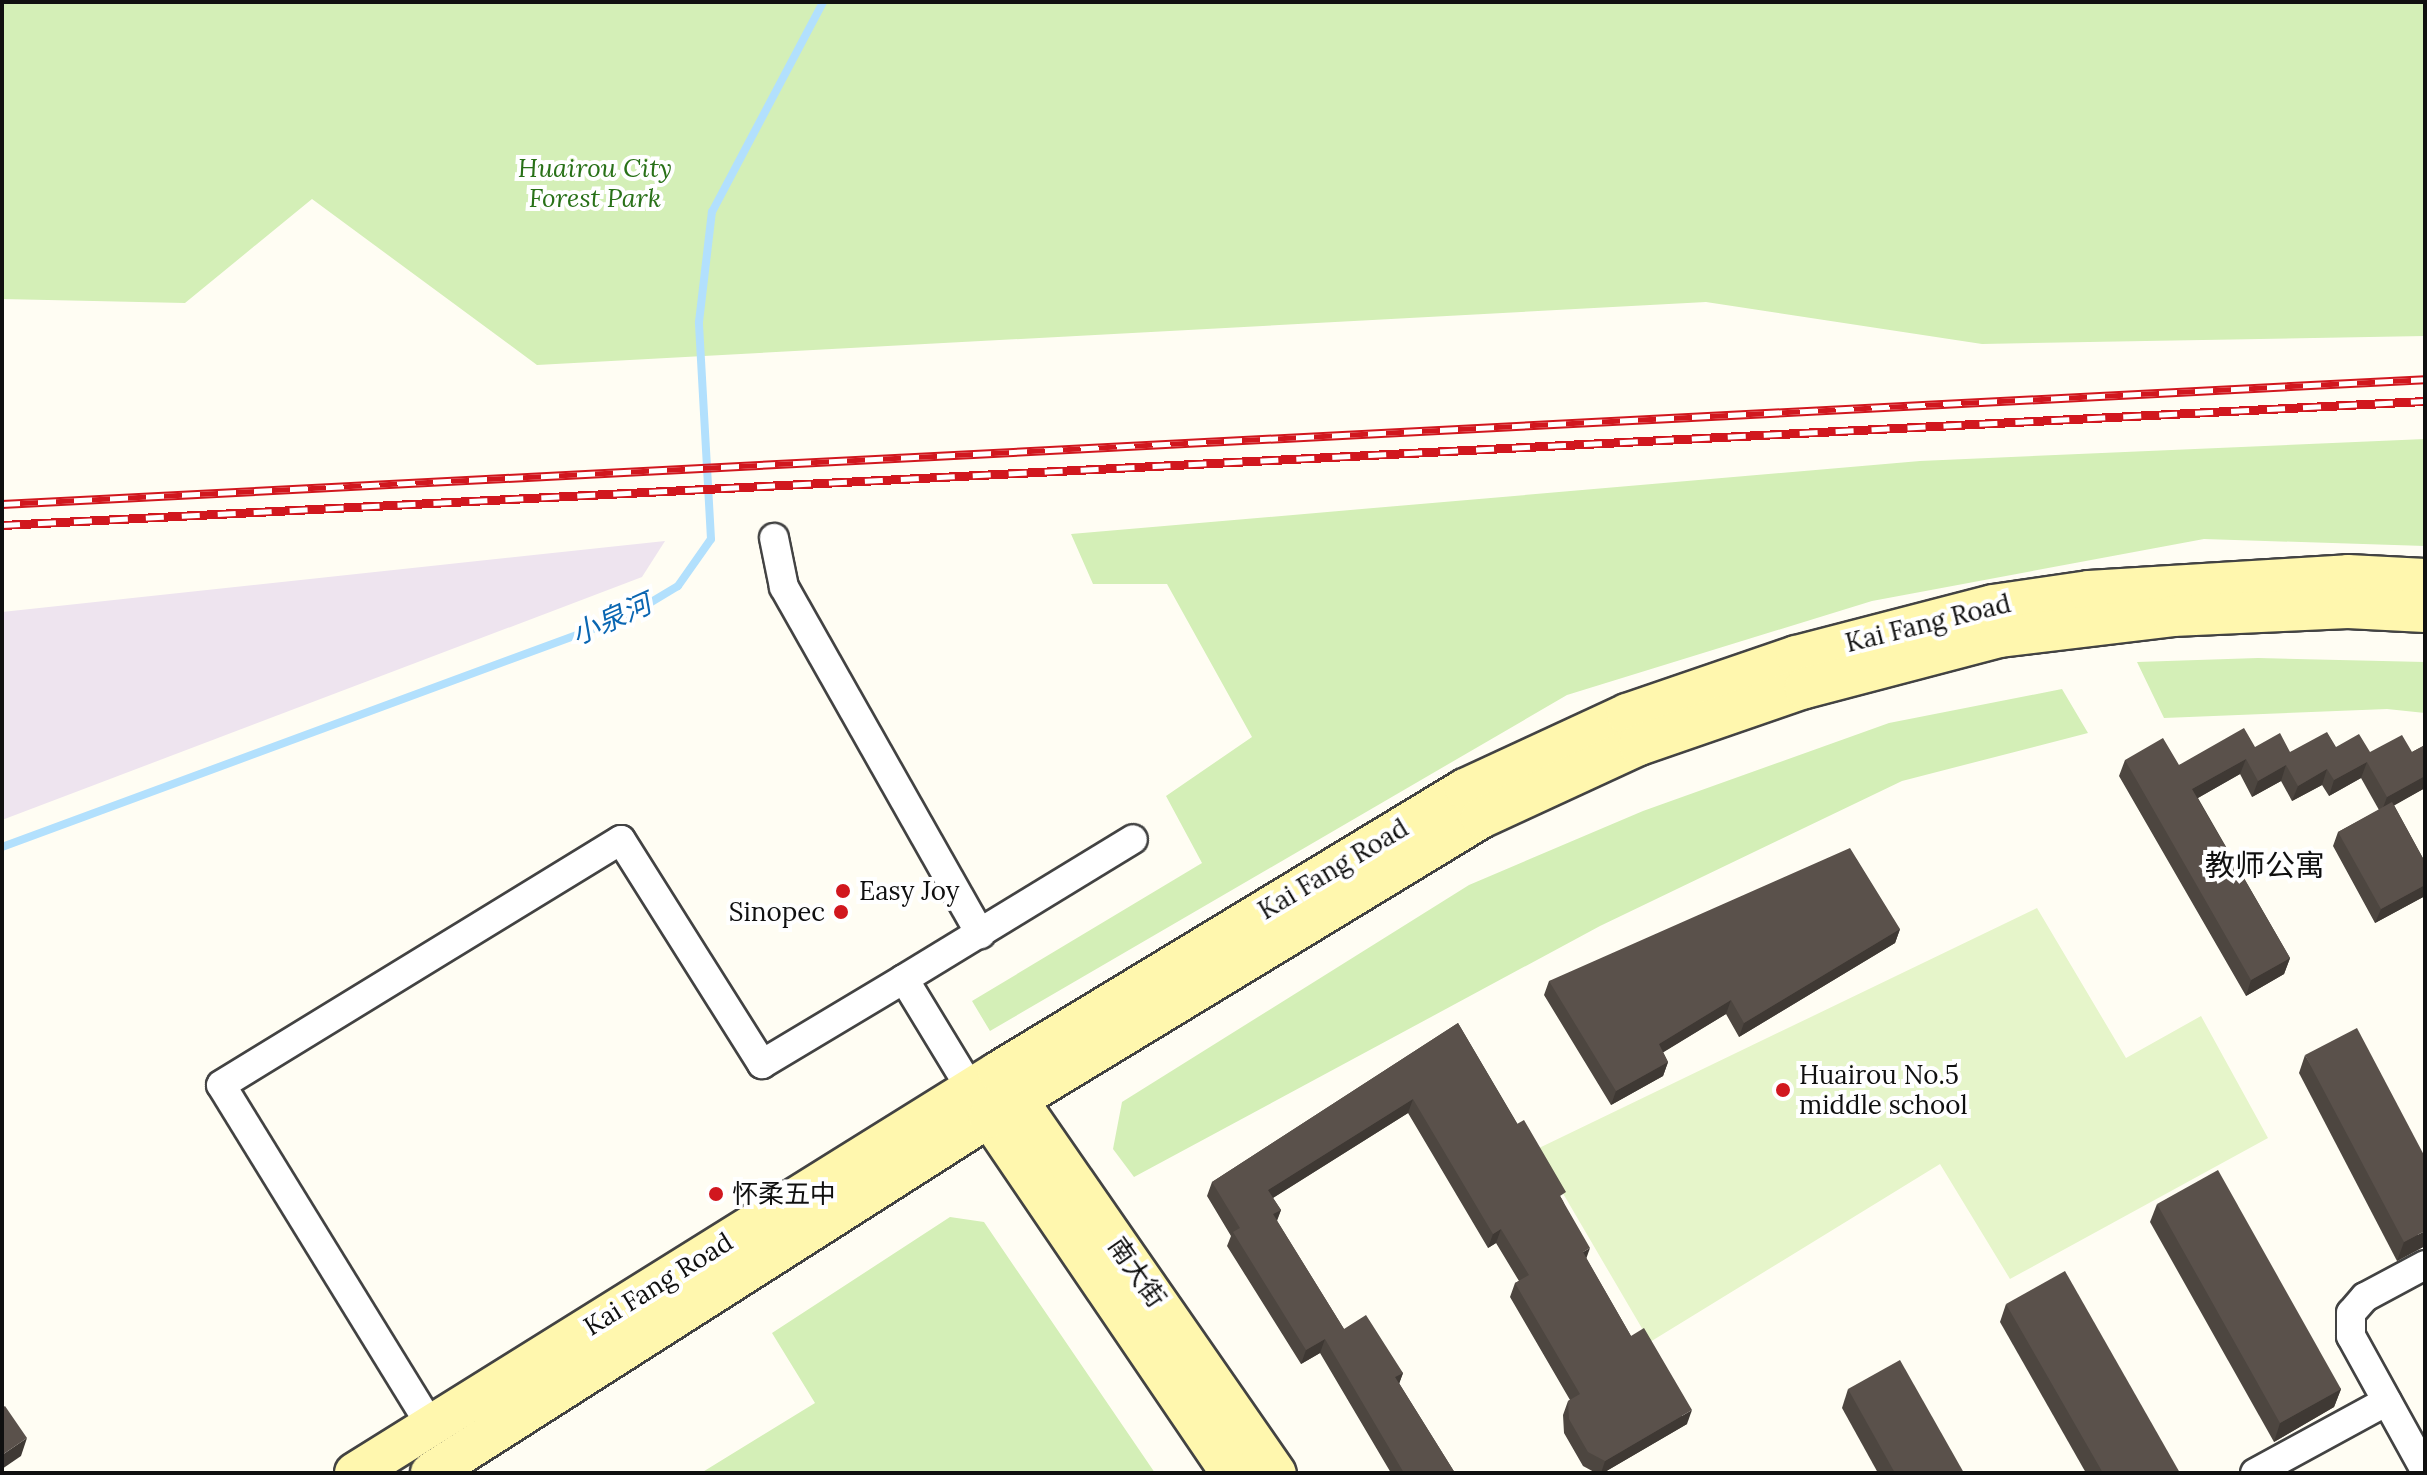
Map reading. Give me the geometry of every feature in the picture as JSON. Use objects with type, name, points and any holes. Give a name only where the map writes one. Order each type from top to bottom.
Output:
[{"type":"main road","name":"Kai Fang Road","points":[[431,1473],[993,1094],[1465,789],[1655,705],[1796,656],[1993,605],[2089,591],[2260,580],[2348,575],[2425,579]]},
{"type":"main road","name":"Kai Fang Road","points":[[355,1473],[993,1094],[1481,818],[1654,740],[1805,688],[2000,637],[2173,616],[2348,608],[2425,612]]},
{"type":"main road","name":"南大街","points":[[993,1094],[1231,1473]]},
{"type":"main road","name":"南大街","points":[[993,1094],[1276,1473]]},
{"type":"street","points":[[774,538],[784,587],[980,934]]},
{"type":"street","points":[[431,1426],[221,1085],[621,840],[762,1064],[1133,839]]},
{"type":"street","points":[[904,979],[993,1094]]},
{"type":"street","points":[[2425,1265],[2365,1297],[2351,1313],[2351,1336],[2425,1470]]},
{"type":"street","points":[[2255,1473],[2387,1401]]},
{"type":"shaded area","points":[[665,541],[642,577],[2,820],[2,612]]},
{"type":"green space","name":"Huairou City Forest Park","points":[[2,2],[2425,2],[2425,336],[1982,344],[1706,302],[537,365],[312,199],[185,303],[2,299]]},
{"type":"green space","points":[[2425,439],[2425,546],[2204,539],[1872,601],[1567,695],[990,1031],[972,1001],[1202,863],[1166,796],[1252,737],[1167,584],[1093,584],[1071,534],[1920,461]]},
{"type":"green space","points":[[2258,658],[2425,662],[2425,713],[2387,709],[2164,718],[2137,662]]},
{"type":"green space","points":[[2062,689],[2088,733],[1902,781],[1600,926],[1134,1177],[1113,1149],[1122,1102],[1469,885],[1643,811],[1889,723]]},
{"type":"green space","points":[[2037,908],[2126,1058],[2201,1016],[2268,1138],[2010,1279],[1940,1164],[1650,1342],[1537,1149]]},
{"type":"green space","points":[[950,1217],[984,1222],[1155,1473],[701,1473],[815,1403],[772,1333]]},
{"type":"building","points":[[2244,728],[2255,747],[2280,733],[2290,752],[2327,732],[2336,747],[2359,734],[2370,752],[2402,735],[2412,752],[2425,745],[2425,776],[2387,797],[2367,762],[2334,780],[2327,769],[2298,786],[2286,765],[2258,781],[2246,759],[2192,789],[2290,958],[2251,980],[2125,760],[2163,738],[2179,765]]},
{"type":"building","points":[[2392,802],[2425,862],[2425,885],[2381,909],[2338,832]]},
{"type":"building","points":[[1850,848],[1900,929],[1744,1023],[1731,1000],[1659,1044],[1668,1062],[1616,1091],[1549,981]]},
{"type":"building","points":[[1458,1023],[1517,1124],[1524,1120],[1566,1192],[1560,1196],[1590,1248],[1583,1252],[1631,1336],[1644,1328],[1692,1410],[1605,1461],[1588,1452],[1569,1419],[1568,1401],[1580,1394],[1515,1283],[1529,1275],[1501,1229],[1493,1234],[1413,1099],[1268,1190],[1281,1210],[1273,1214],[1344,1329],[1366,1315],[1403,1373],[1395,1377],[1455,1473],[1404,1473],[1325,1339],[1306,1350],[1233,1232],[1240,1228],[1212,1182]]},
{"type":"building","points":[[2357,1028],[2425,1157],[2425,1231],[2404,1242],[2305,1055]]},
{"type":"building","points":[[2218,1170],[2341,1389],[2280,1423],[2157,1204]]},
{"type":"building","points":[[2065,1271],[2180,1473],[2103,1473],[2006,1304]]},
{"type":"building","points":[[1900,1360],[1964,1473],[1895,1473],[1848,1389]]},
{"type":"building","points":[[5,1406],[27,1438],[2,1455],[2,1408]]},
{"type":"waterway","name":"小泉河","points":[[2,847],[628,616],[678,586],[711,539],[699,322],[712,212],[823,2]]},
{"type":"railway","points":[[2,504],[2425,379]]},
{"type":"railway","points":[[2,525],[2425,401]]},
{"type":"place","name":"Easy Joy","points":[[843,891]]},
{"type":"place","name":"Sinopec","points":[[841,912]]},
{"type":"place","name":"Huairou No.5 middle school","points":[[1783,1090]]},
{"type":"place","name":"怀柔五中","points":[[716,1194]]},
{"type":"district","name":"教师公寓","points":[[2265,865]]}]
